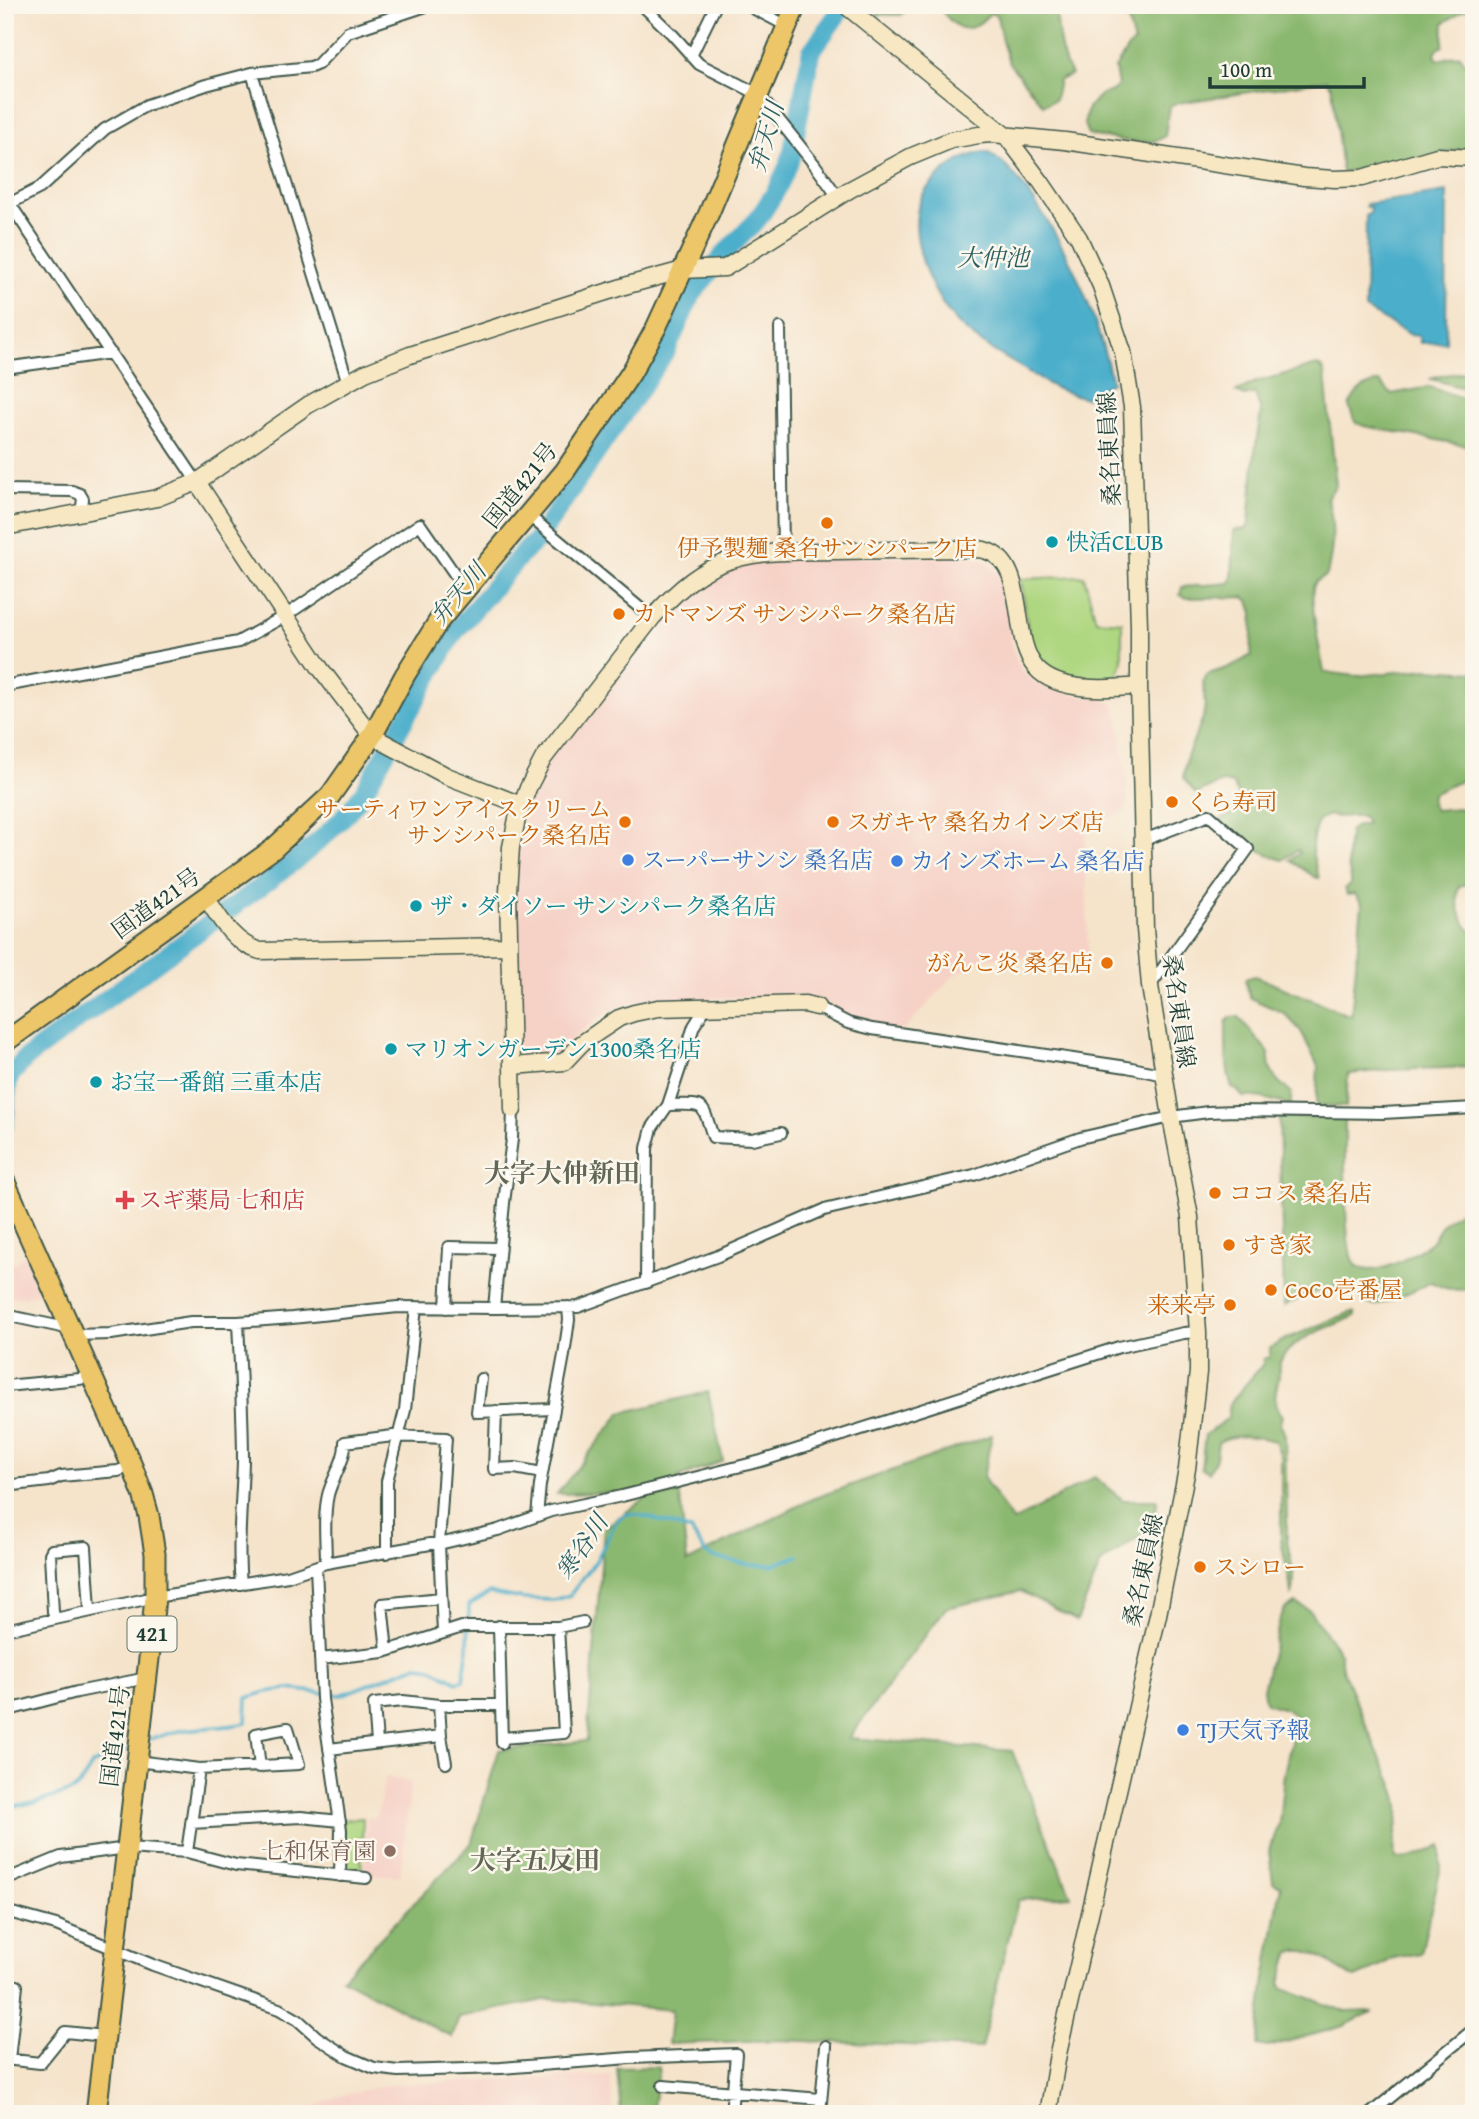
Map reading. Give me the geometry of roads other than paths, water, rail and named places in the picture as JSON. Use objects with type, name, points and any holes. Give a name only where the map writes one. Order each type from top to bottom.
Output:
[{"type":"highway","name":"国道421号","points":[[5,1042],[210,903],[311,816],[376,738],[405,675],[438,622],[465,589],[532,519],[631,373],[691,270],[709,213],[764,101],[796,5]]},
{"type":"highway","name":"国道421号","points":[[5,1182],[143,1494],[152,1534],[155,1564],[155,1597],[147,1678],[96,2114]]},
{"type":"street","points":[[429,5],[348,32],[318,64],[311,67],[251,73],[147,105],[105,129],[40,188],[8,205],[111,353],[320,668],[376,738],[447,776],[522,805]]},
{"type":"street","points":[[642,5],[699,64],[764,101],[838,198]]},
{"type":"street","points":[[691,56],[716,5]]},
{"type":"street","points":[[747,5],[787,26]]},
{"type":"street","name":"桑名東員線","points":[[845,5],[1006,136],[1041,182],[1079,238],[1101,286],[1123,352],[1133,420],[1145,929],[1150,986],[1190,1217],[1198,1372],[1187,1469],[1158,1615],[1058,2054],[1048,2114]]},
{"type":"street","points":[[251,73],[348,383]]},
{"type":"street","points":[[5,527],[157,498],[197,482],[308,405],[365,373],[448,341],[592,296],[691,270],[725,268],[910,157],[951,140],[979,135],[1065,141],[1304,177],[1335,179],[1362,178],[1437,156],[1474,158]]},
{"type":"street","points":[[780,328],[783,552]]},
{"type":"street","points":[[5,368],[111,353]]},
{"type":"street","points":[[5,490],[72,491],[80,494],[83,499],[81,513]]},
{"type":"street","points":[[532,519],[652,618]]},
{"type":"street","points":[[5,686],[238,642],[285,616],[420,524],[465,589]]},
{"type":"street","points":[[494,1308],[512,1139],[513,1066],[509,946],[511,848],[522,805],[535,774],[556,742],[668,601],[694,578],[715,566],[745,557],[783,552],[957,549],[986,551],[999,559],[1014,582],[1024,643],[1028,657],[1037,669],[1057,681],[1090,688],[1139,686]]},
{"type":"street","points":[[1144,840],[1209,815],[1248,849],[1150,986]]},
{"type":"street","points":[[210,903],[227,929],[241,943],[267,951],[509,946]]},
{"type":"street","points":[[513,1066],[564,1062],[581,1044],[619,1018],[658,1008],[805,1004],[817,1007],[848,1023],[872,1029],[1165,1075]]},
{"type":"street","points":[[646,1283],[647,1148],[652,1128],[667,1105],[694,1026],[706,1007]]},
{"type":"street","points":[[667,1105],[698,1105],[704,1109],[713,1137],[752,1139],[781,1133]]},
{"type":"street","points":[[5,1315],[72,1332],[111,1334],[191,1322],[238,1322],[388,1308],[568,1307],[589,1304],[646,1283],[824,1210],[974,1175],[1080,1138],[1171,1117],[1236,1111],[1383,1113],[1474,1108]]},
{"type":"street","points":[[446,1308],[449,1247],[499,1248]]},
{"type":"street","points":[[387,1553],[387,1481],[405,1410],[416,1307]]},
{"type":"street","points":[[537,1516],[569,1320],[568,1307]]},
{"type":"street","points":[[238,1322],[243,1462],[239,1564],[241,1584]]},
{"type":"street","points":[[5,1630],[155,1597],[288,1576],[321,1565],[439,1544],[498,1530],[537,1516],[761,1461],[1119,1347],[1198,1332]]},
{"type":"street","points":[[5,1386],[80,1379],[91,1375]]},
{"type":"street","points":[[481,1379],[477,1412],[554,1409]]},
{"type":"street","points":[[496,1411],[494,1469],[515,1468],[542,1473]]},
{"type":"street","points":[[340,1876],[340,1821],[321,1693],[321,1565],[328,1492],[346,1450],[345,1442],[399,1436],[446,1438],[439,1544],[443,1633]]},
{"type":"street","points":[[5,1486],[49,1481],[61,1476],[118,1471],[132,1466]]},
{"type":"street","points":[[55,1618],[52,1612],[52,1550],[86,1546],[90,1610]]},
{"type":"street","points":[[387,1651],[382,1604],[441,1598]]},
{"type":"street","points":[[320,1659],[387,1651],[468,1627],[558,1627],[583,1622]]},
{"type":"street","points":[[499,1626],[502,1742],[564,1733],[558,1627]]},
{"type":"street","points":[[5,1711],[77,1692],[147,1678]]},
{"type":"street","points":[[377,1743],[374,1704],[403,1701],[439,1705],[501,1704]]},
{"type":"street","points":[[439,1705],[446,1763]]},
{"type":"street","points":[[137,1761],[199,1769],[260,1767],[299,1764],[288,1728],[256,1734],[260,1767]]},
{"type":"street","points":[[329,1749],[441,1736]]},
{"type":"street","points":[[187,1852],[199,1769]]},
{"type":"street","points":[[191,1823],[301,1817],[340,1821]]},
{"type":"street","points":[[5,1880],[61,1857],[127,1848],[187,1852],[236,1865],[366,1878]]},
{"type":"street","points":[[5,1911],[55,1925],[153,1965],[279,2009],[346,2056],[374,2068],[398,2071],[501,2068],[630,2058],[736,2054],[731,2114]]},
{"type":"street","points":[[5,1984],[17,1986],[7,2059],[40,2063],[65,2032],[105,2036]]},
{"type":"street","points":[[1370,2114],[1474,2029]]},
{"type":"street","points":[[820,2114],[826,2046]]},
{"type":"street","points":[[663,2086],[821,2099]]},
{"type":"water","name":"大仲池","points":[[987,152],[1019,180],[1034,201],[1061,243],[1082,288],[1099,334],[1112,382],[1086,398],[1050,385],[971,335],[947,311],[933,288],[919,249],[916,230],[922,197],[929,186],[955,163]]},
{"type":"water","points":[[1447,192],[1446,342],[1420,343],[1419,336],[1411,335],[1365,309],[1366,215],[1370,214],[1371,207],[1366,207],[1366,204]]},
{"type":"waterway","name":"弁天川","points":[[5,1125],[10,1076],[26,1058],[286,868],[335,826],[363,793],[454,633],[537,540],[666,351],[690,298],[725,253],[758,219],[776,191],[792,153],[811,52],[844,5]]},
{"type":"waterway","name":"寒谷川","points":[[150,1739],[184,1730],[246,1723],[247,1698],[266,1692],[288,1689],[341,1695],[418,1665],[433,1669],[457,1682],[463,1680],[468,1649],[469,1605],[489,1593],[524,1599],[554,1600],[570,1595],[596,1561],[616,1522],[626,1515],[635,1514],[691,1531],[705,1552],[712,1557],[752,1565],[772,1565],[798,1556]]},
{"type":"waterway","name":"寒谷川","points":[[5,1807],[35,1803],[73,1791],[93,1764],[127,1750]]},
{"type":"place","name":"伊予製麺 桑名サンシパーク店","points":[[827,523]]},
{"type":"place","name":"快活CLUB","points":[[1052,542]]},
{"type":"place","name":"カトマンズ サンシパーク桑名店","points":[[619,614]]},
{"type":"place","name":"くら寿司","points":[[1172,802]]},
{"type":"place","name":"サーティワンアイスクリーム サンシパーク桑名店","points":[[625,822]]},
{"type":"place","name":"スガキヤ 桑名カインズ店","points":[[833,822]]},
{"type":"place","name":"スーパーサンシ 桑名店","points":[[628,860]]},
{"type":"place","name":"カインズホーム 桑名店","points":[[897,861]]},
{"type":"place","name":"ザ・ダイソー サンシパーク桑名店","points":[[416,906]]},
{"type":"place","name":"がんこ炎 桑名店","points":[[1107,963]]},
{"type":"place","name":"マリオンガーデン1300桑名店","points":[[391,1049]]},
{"type":"place","name":"お宝一番館 三重本店","points":[[96,1082]]},
{"type":"place","name":"ココス 桑名店","points":[[1215,1193]]},
{"type":"place","name":"スギ薬局 七和店","points":[[125,1200]]},
{"type":"place","name":"すき家","points":[[1229,1245]]},
{"type":"place","name":"CoCo壱番屋","points":[[1271,1290]]},
{"type":"place","name":"来来亭","points":[[1230,1305]]},
{"type":"place","name":"スシロー","points":[[1200,1567]]},
{"type":"place","name":"TJ天気予報","points":[[1183,1730]]},
{"type":"place","name":"七和保育園","points":[[390,1851]]},
{"type":"district","name":"大字大仲新田","points":[[562,1173]]},
{"type":"district","name":"大字五反田","points":[[535,1860]]}]
